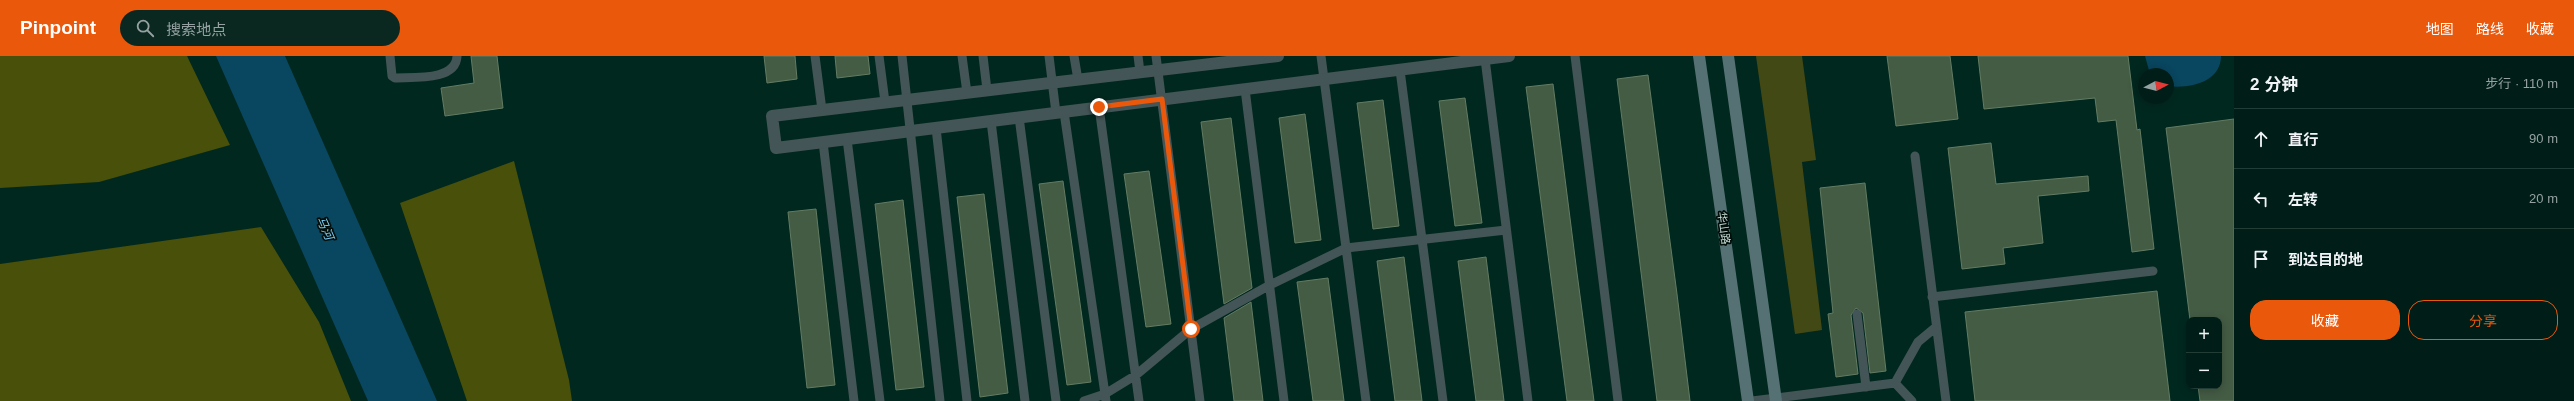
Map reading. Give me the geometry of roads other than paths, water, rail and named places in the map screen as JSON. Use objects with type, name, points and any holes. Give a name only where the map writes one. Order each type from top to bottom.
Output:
[{"type":"street","points":[[1278,56],[1209,60],[1158,70],[772,116],[776,148],[1509,56]]},
{"type":"street","name":"华山路","points":[[1699,56],[1748,401]]},
{"type":"street","points":[[1728,56],[1776,400]]},
{"type":"lane","points":[[390,56],[392,76],[395,78],[446,74],[454,66],[456,56]]},
{"type":"lane","points":[[815,56],[822,110]]},
{"type":"lane","points":[[879,56],[885,102]]},
{"type":"lane","points":[[902,56],[940,401]]},
{"type":"lane","points":[[962,56],[967,93]]},
{"type":"lane","points":[[983,56],[987,90]]},
{"type":"lane","points":[[1049,56],[1052,83],[1060,112],[1106,398]]},
{"type":"lane","points":[[1074,56],[1078,80]]},
{"type":"lane","points":[[1138,56],[1140,72]]},
{"type":"lane","points":[[1156,56],[1200,401]]},
{"type":"lane","points":[[1321,56],[1366,401]]},
{"type":"lane","points":[[1575,56],[1618,401]]},
{"type":"lane","points":[[1485,59],[1528,401]]},
{"type":"lane","points":[[1400,70],[1442,401]]},
{"type":"lane","points":[[1245,89],[1284,401]]},
{"type":"lane","points":[[1099,107],[1139,401]]},
{"type":"lane","points":[[1019,117],[1056,401]]},
{"type":"lane","points":[[991,121],[1025,401]]},
{"type":"lane","points":[[936,128],[967,401]]},
{"type":"lane","points":[[847,139],[880,401]]},
{"type":"lane","points":[[823,142],[854,401]]},
{"type":"lane","points":[[1915,156],[1946,401]]},
{"type":"lane","points":[[1084,401],[1106,398],[1191,329],[1270,285],[1346,248],[1506,230]]},
{"type":"lane","points":[[1932,297],[2153,270]]},
{"type":"lane","points":[[1857,314],[1866,387]]},
{"type":"lane","points":[[1895,384],[1918,342],[1936,327]]},
{"type":"lane","points":[[1752,401],[1776,400],[1895,384]]},
{"type":"lane","points":[[1895,384],[1912,401]]},
{"type":"water","name":"马河","points":[[216,56],[285,56],[437,401],[368,401]]},
{"type":"water","points":[[2145,56],[2221,56],[2220,65],[2216,72],[2210,78],[2194,85],[2174,87],[2174,68],[2148,68]]}]
